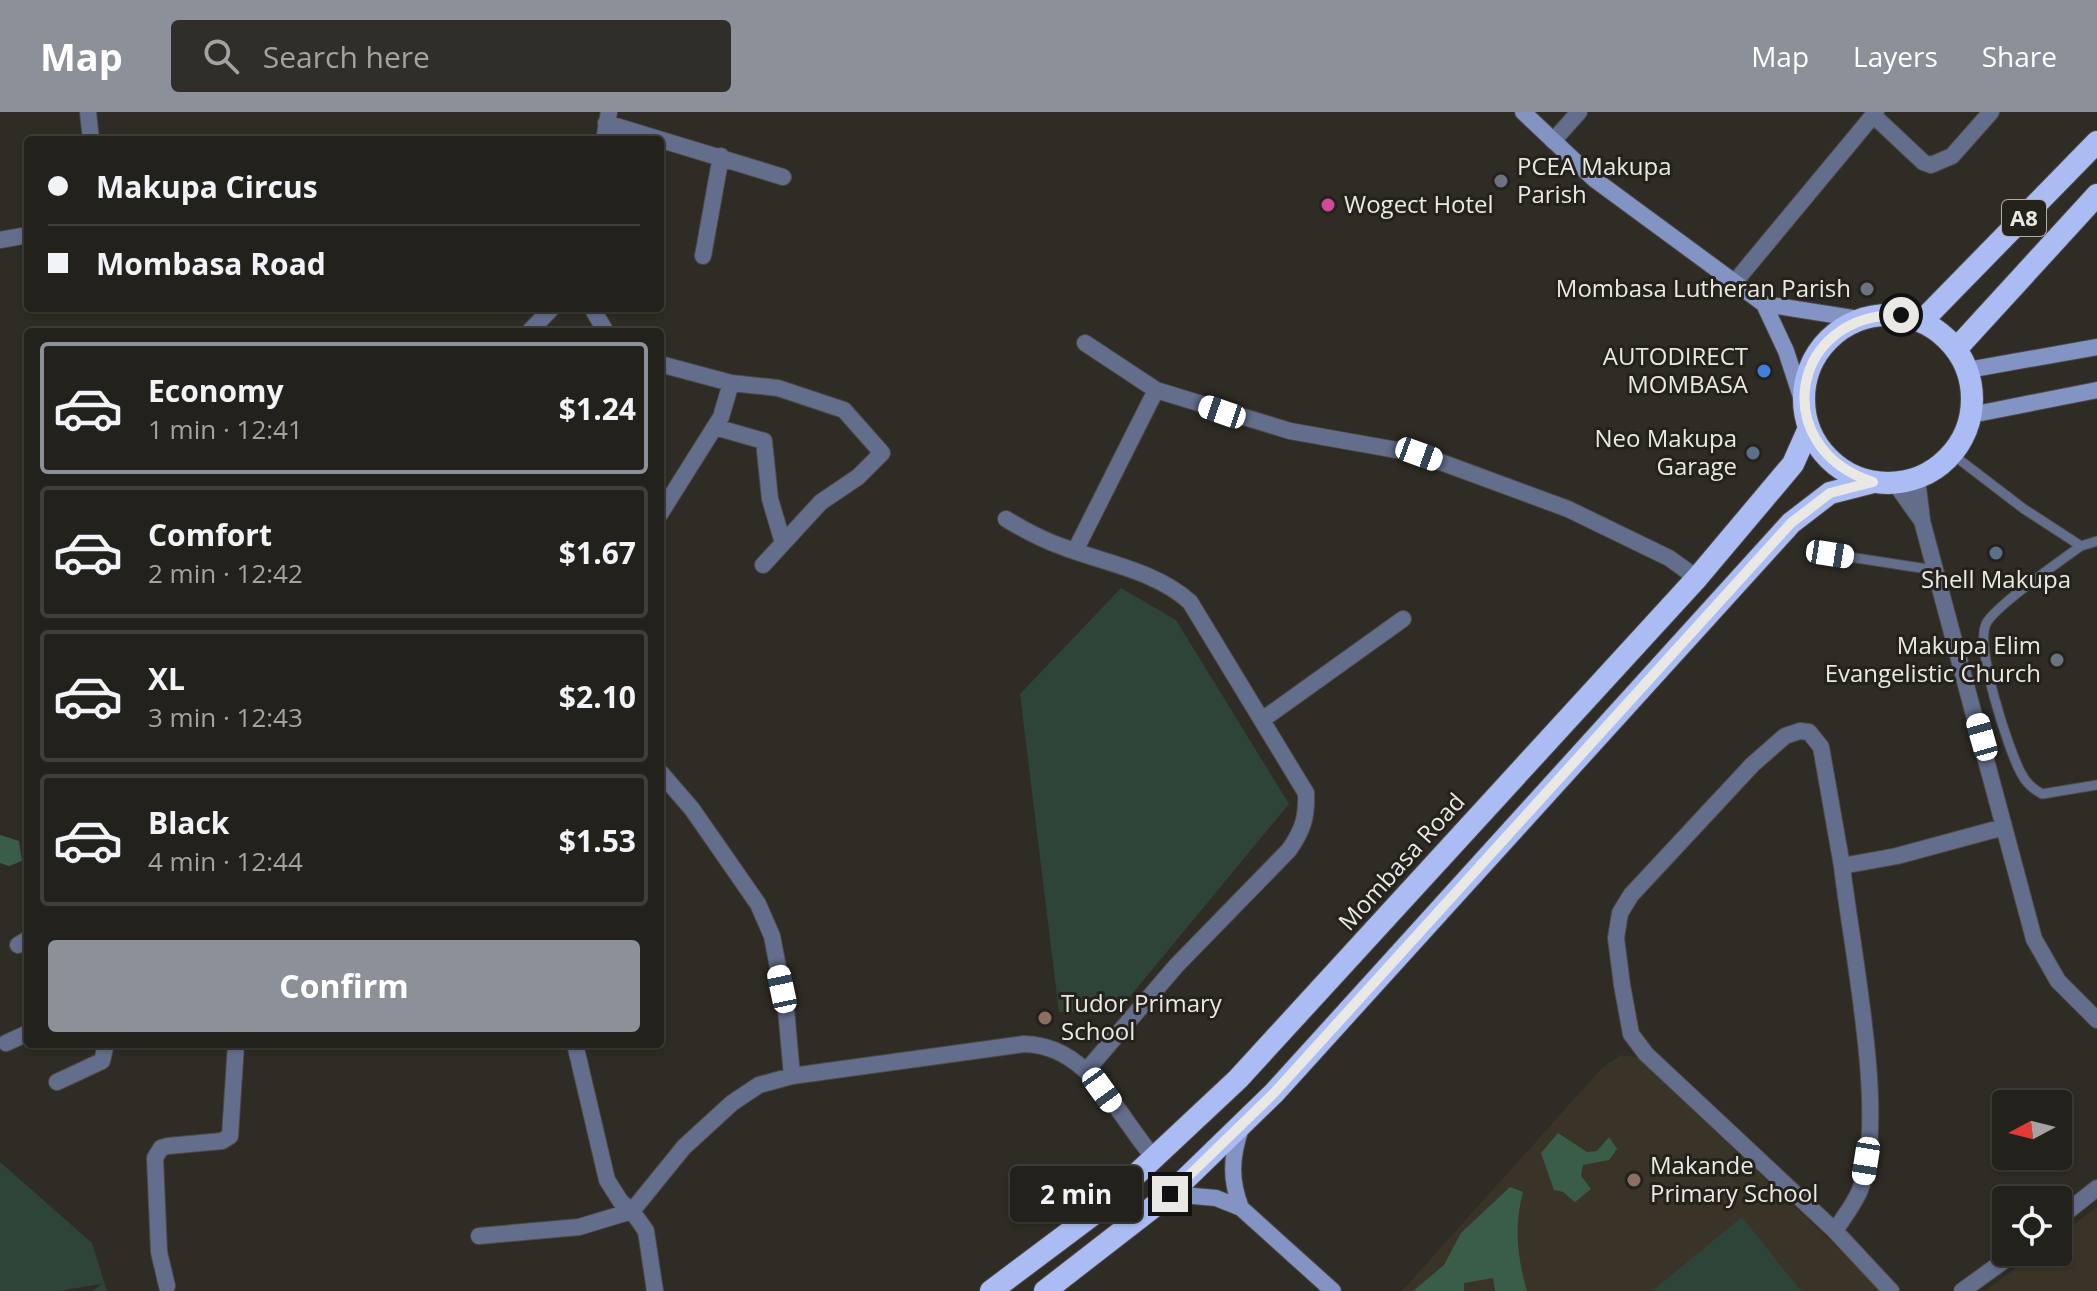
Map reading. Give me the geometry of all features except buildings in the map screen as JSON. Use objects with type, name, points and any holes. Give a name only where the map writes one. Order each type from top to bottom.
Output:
[{"type":"highway","name":"A8","points":[[1922,321],[2097,142]]},
{"type":"highway","name":"A8","points":[[1957,348],[2097,195]]},
{"type":"highway","points":[[1045,1291],[1170,1194],[1242,1126],[1791,523],[1830,493],[1895,481],[1936,469],[1952,454],[1964,436],[1971,415],[1973,392],[1968,370],[1957,348],[1922,321],[1891,314],[1859,319],[1839,329],[1823,344],[1805,384],[1807,417],[1819,447],[1834,463],[1852,475],[1895,481]]},
{"type":"highway","name":"Mombasa Road","points":[[991,1291],[1064,1238],[1155,1159],[1238,1079],[1697,578],[1793,464],[1807,417]]},
{"type":"main road","points":[[1523,112],[1646,220],[1764,304],[1859,319]]},
{"type":"main road","points":[[1764,304],[1786,351],[1807,417]]},
{"type":"main road","points":[[1968,370],[2097,347]]},
{"type":"main road","points":[[1971,415],[2097,390]]},
{"type":"main road","points":[[1241,1208],[1233,1186],[1232,1169],[1242,1126]]},
{"type":"main road","points":[[1170,1194],[1216,1198],[1241,1208],[1333,1291]]},
{"type":"street","points":[[88,112],[91,136]]},
{"type":"street","points":[[1553,141],[1579,112]]},
{"type":"street","points":[[1734,283],[1875,114],[1923,162],[1931,165],[1952,156],[1991,112]]},
{"type":"street","points":[[606,125],[647,136]]},
{"type":"street","points":[[664,141],[783,177]]},
{"type":"street","points":[[703,256],[721,156]]},
{"type":"street","points":[[0,240],[24,236]]},
{"type":"street","points":[[533,328],[548,312]]},
{"type":"street","points":[[1085,343],[1156,390],[1290,431],[1419,454],[1596,521],[1669,558],[1697,578]]},
{"type":"street","points":[[664,365],[731,383],[778,388],[844,410],[882,453],[858,477],[821,502],[763,565]]},
{"type":"street","points":[[664,508],[715,427],[731,383]]},
{"type":"street","points":[[1075,551],[1156,390]]},
{"type":"street","points":[[715,427],[764,441],[770,499],[783,543]]},
{"type":"street","points":[[1895,481],[1922,521],[2034,939],[2047,966],[2097,1020]]},
{"type":"street","points":[[1006,519],[1075,551],[1122,565],[1172,589],[1190,602],[1306,793],[1307,815],[1302,833],[1289,850],[1176,966],[1087,1070]]},
{"type":"street","points":[[1262,720],[1403,619]]},
{"type":"street","points":[[1835,1231],[1862,1187],[1870,1136],[1870,1094],[1842,866],[1821,747],[1809,732],[1793,732],[1752,765],[1631,895],[1620,913],[1616,938],[1631,1034],[1646,1054],[1835,1231],[1891,1291]]},
{"type":"street","points":[[664,777],[692,809],[758,904],[772,936],[786,1009],[792,1076]]},
{"type":"street","points":[[1842,866],[1897,856],[2004,827]]},
{"type":"street","points":[[6,1043],[24,1035]]},
{"type":"street","points":[[479,1236],[579,1227],[632,1211],[684,1147],[732,1103],[759,1085],[792,1076],[1024,1044],[1061,1050],[1087,1070],[1155,1159]]},
{"type":"street","points":[[57,1082],[102,1061],[105,1048]]},
{"type":"street","points":[[167,1286],[159,1252],[155,1158],[161,1148],[222,1141],[230,1136],[236,1048]]},
{"type":"street","points":[[576,1048],[607,1180],[646,1231],[655,1291]]},
{"type":"street","points":[[2072,1208],[2097,1188]]},
{"type":"street","points":[[1962,1291],[1997,1266]]},
{"type":"lane","points":[[1952,454],[2024,509],[2081,546]]},
{"type":"lane","points":[[2097,541],[2081,546],[1992,614],[1984,636],[1992,690],[2011,750],[2030,786],[2042,794],[2097,785]]},
{"type":"lane","points":[[1830,554],[1934,570]]},
{"type":"shaded area","name":"Makande Primary School","points":[[1621,1055],[1637,1057],[1883,1291],[1402,1291],[1601,1069]]},
{"type":"shaded area","points":[[2097,1207],[2097,1291],[1985,1291],[2018,1266],[2072,1266],[2072,1226]]},
{"type":"green space","points":[[1121,588],[1176,620],[1289,804],[1118,1011],[1059,1012],[1020,694]]},
{"type":"green space","points":[[0,835],[19,841],[22,861],[9,866],[0,863]]},
{"type":"green space","points":[[1558,1133],[1587,1152],[1597,1151],[1609,1137],[1617,1149],[1609,1160],[1583,1165],[1581,1176],[1591,1189],[1575,1202],[1563,1192],[1554,1190],[1541,1153]]},
{"type":"green space","points":[[0,1162],[92,1243],[107,1291],[93,1291],[101,1284],[59,1291],[0,1291]]},
{"type":"green space","points":[[1510,1187],[1523,1192],[1518,1217],[1518,1242],[1527,1291],[1495,1291],[1493,1278],[1464,1283],[1464,1291],[1413,1291],[1444,1265],[1461,1233]]},
{"type":"green space","points":[[1742,1217],[1801,1291],[1652,1291]]},
{"type":"place","name":"PCEA Makupa Parish","points":[[1501,181]]},
{"type":"place","name":"Wogect Hotel","points":[[1328,205]]},
{"type":"place","name":"Mombasa Lutheran Parish","points":[[1867,289]]},
{"type":"place","name":"AUTODIRECT MOMBASA","points":[[1764,371]]},
{"type":"place","name":"Neo Makupa Garage","points":[[1753,453]]},
{"type":"place","name":"Shell Makupa","points":[[1996,553]]},
{"type":"place","name":"Makupa Elim Evangelistic Church","points":[[2057,660]]},
{"type":"place","name":"Tudor Primary School","points":[[1045,1018]]},
{"type":"place","name":"Makande Primary School","points":[[1634,1180]]},
{"type":"route","points":[[1170,1194],[1274,1093],[1791,523],[1830,493],[1873,482],[1852,475],[1834,463],[1819,447],[1809,428],[1804,406],[1805,384],[1823,344],[1839,329],[1859,319],[1880,314],[1901,315]]}]
